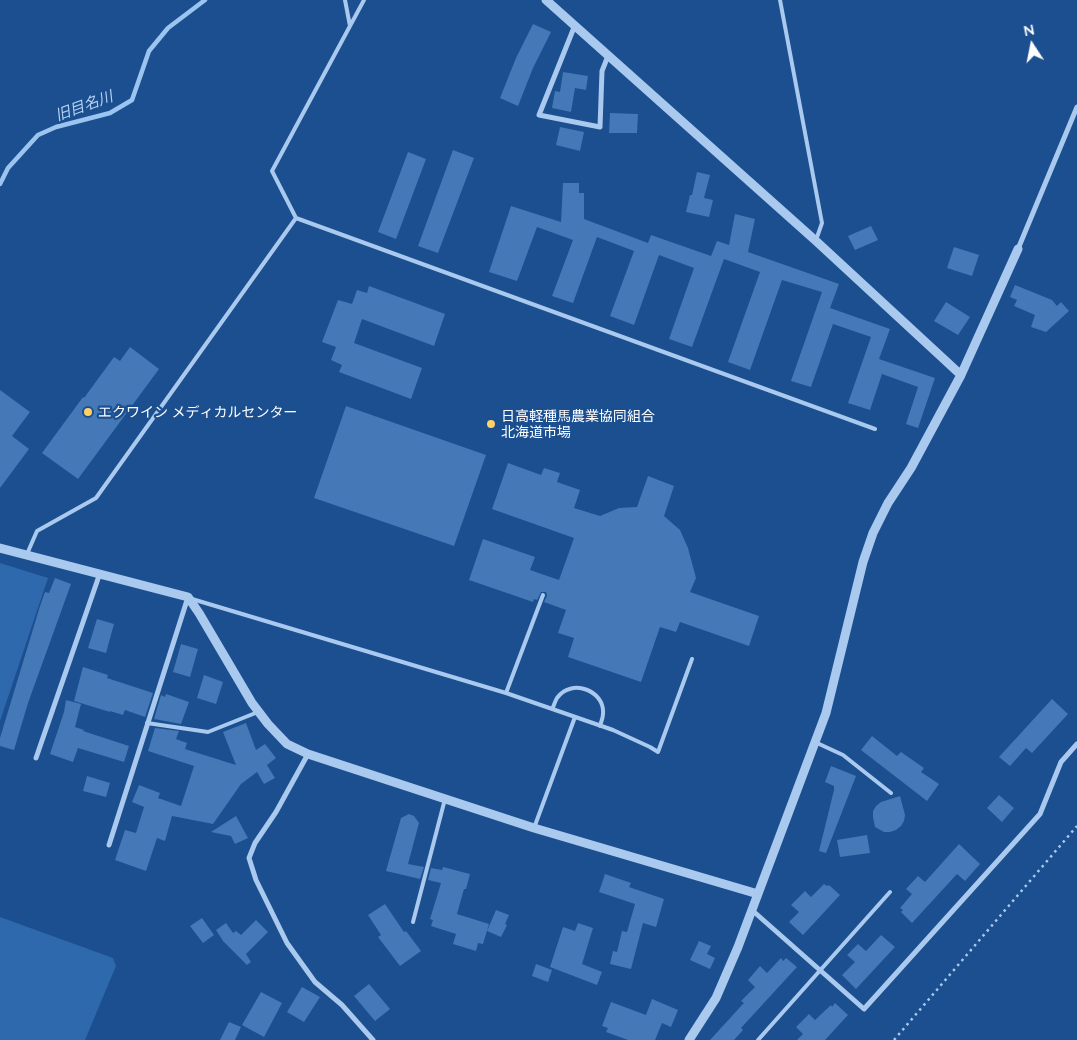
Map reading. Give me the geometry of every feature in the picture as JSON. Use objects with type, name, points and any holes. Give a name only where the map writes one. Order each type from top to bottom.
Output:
[{"type":"street","points":[[546,0],[816,241],[960,375]]},
{"type":"street","points":[[575,25],[539,115],[600,127],[602,71],[609,55]]},
{"type":"street","points":[[689,1040],[716,998],[753,911],[816,742],[826,713],[863,562],[873,532],[888,503],[911,468],[960,375],[1018,249],[1077,106]]},
{"type":"street","points":[[0,548],[188,597],[259,712],[287,744],[308,754],[534,828],[758,894]]},
{"type":"street","points":[[36,758],[100,573]]},
{"type":"street","points":[[109,845],[188,597]]},
{"type":"street","points":[[753,911],[864,1009],[1040,814],[1061,762],[1077,744]]},
{"type":"street","points":[[308,754],[276,812],[255,843],[249,858],[256,880],[287,943],[315,982],[342,1005],[373,1040]]},
{"type":"lane","points":[[345,0],[350,26]]},
{"type":"lane","points":[[364,0],[272,171],[296,218],[875,429]]},
{"type":"lane","points":[[780,0],[822,223],[816,241]]},
{"type":"lane","points":[[27,554],[37,531],[96,498],[296,218]]},
{"type":"lane","points":[[506,693],[543,595]]},
{"type":"lane","points":[[188,597],[506,693],[600,726],[642,743],[658,752],[692,659]]},
{"type":"lane","points":[[552,709],[557,697],[567,689],[580,687],[592,691],[601,701],[604,713],[600,726]]},
{"type":"lane","points":[[147,723],[208,732],[259,712]]},
{"type":"lane","points":[[534,828],[575,717]]},
{"type":"lane","points":[[816,742],[843,755],[891,793]]},
{"type":"lane","points":[[413,922],[445,799]]},
{"type":"lane","points":[[758,1040],[890,892]]},
{"type":"path","points":[[894,1040],[1077,826]]},
{"type":"shaded area","points":[[0,563],[48,578],[0,721]]},
{"type":"shaded area","points":[[0,917],[113,958],[116,966],[85,1040],[0,1040]]},
{"type":"building","points":[[533,24],[551,32],[533,68],[518,106],[500,98],[516,58]]},
{"type":"building","points":[[563,72],[588,76],[586,90],[575,88],[571,112],[552,108],[555,91],[560,92]]},
{"type":"building","points":[[610,113],[638,114],[637,133],[609,133]]},
{"type":"building","points":[[560,127],[584,132],[580,151],[556,145]]},
{"type":"building","points":[[453,150],[474,158],[438,253],[418,246]]},
{"type":"building","points":[[408,152],[426,159],[396,239],[378,232]]},
{"type":"building","points":[[697,172],[710,175],[704,198],[713,200],[709,217],[686,212]]},
{"type":"building","points":[[563,183],[579,183],[579,193],[584,193],[584,219],[648,243],[651,235],[711,256],[717,241],[729,245],[735,214],[755,219],[748,252],[839,284],[830,308],[890,329],[879,359],[935,378],[918,428],[906,424],[918,387],[882,374],[870,410],[848,403],[871,337],[833,324],[811,387],[791,381],[822,292],[782,280],[750,370],[728,362],[760,272],[724,259],[692,347],[669,339],[694,268],[659,255],[634,325],[610,316],[634,251],[597,237],[573,303],[552,296],[573,240],[537,227],[517,281],[489,272],[511,206],[561,222]]},
{"type":"building","points":[[871,226],[878,240],[855,250],[848,236]]},
{"type":"building","points":[[954,247],[979,255],[972,276],[947,268]]},
{"type":"building","points":[[1015,285],[1052,300],[1057,306],[1061,302],[1069,311],[1046,332],[1031,327],[1035,315],[1014,306],[1017,300],[1010,297]]},
{"type":"building","points":[[369,286],[445,314],[434,346],[362,319],[354,343],[422,368],[411,399],[339,372],[342,365],[331,360],[336,347],[322,342],[338,300],[352,304],[357,290],[367,293]]},
{"type":"building","points":[[946,302],[970,317],[958,335],[934,321]]},
{"type":"building","name":"エクワイン メディカルセンター","points":[[130,347],[159,369],[78,479],[42,453],[114,357],[120,361]]},
{"type":"building","points":[[0,390],[30,412],[12,436],[29,449],[0,488]]},
{"type":"building","points":[[346,406],[486,455],[454,546],[314,498]]},
{"type":"building","points":[[508,463],[541,475],[544,468],[560,473],[557,482],[580,490],[574,508],[600,516],[619,508],[637,507],[648,476],[674,486],[664,516],[680,530],[688,548],[696,578],[690,592],[759,616],[749,646],[680,622],[676,632],[660,627],[641,682],[568,657],[574,638],[558,633],[566,610],[544,602],[547,596],[546,592],[541,592],[537,600],[534,599],[533,602],[469,580],[483,539],[535,557],[530,570],[559,580],[574,538],[492,509]]},
{"type":"building","points":[[55,578],[71,584],[28,703],[14,750],[0,746],[0,738],[40,606],[45,592],[49,593]]},
{"type":"building","points":[[97,619],[114,624],[106,653],[88,648]]},
{"type":"building","points":[[181,644],[198,649],[190,677],[173,672]]},
{"type":"building","points":[[83,667],[108,675],[107,678],[153,693],[145,717],[125,710],[123,715],[74,701]]},
{"type":"building","points":[[204,675],[223,682],[216,704],[197,698]]},
{"type":"building","points":[[166,694],[189,702],[181,724],[154,719],[161,695],[165,697]]},
{"type":"building","points":[[1052,699],[1068,714],[1032,753],[1026,748],[1010,766],[999,757]]},
{"type":"building","points":[[66,700],[81,704],[75,727],[129,746],[124,762],[78,748],[73,762],[50,754]]},
{"type":"building","points":[[246,723],[256,750],[265,744],[276,758],[267,765],[275,778],[264,784],[257,772],[241,784],[213,824],[172,816],[165,841],[157,838],[146,871],[115,860],[125,830],[136,833],[144,807],[132,802],[139,785],[160,793],[158,798],[181,806],[194,766],[148,751],[155,728],[179,731],[176,739],[187,743],[185,749],[236,765],[223,732]]},
{"type":"building","points":[[872,736],[897,756],[901,752],[924,768],[921,772],[939,784],[927,801],[861,750]]},
{"type":"building","points":[[831,766],[856,776],[826,853],[819,851],[834,790],[834,786],[825,782]]},
{"type":"building","points":[[87,776],[110,783],[106,797],[83,791]]},
{"type":"building","points":[[999,795],[1014,808],[1002,822],[987,808]]},
{"type":"building","points":[[900,796],[905,815],[901,826],[890,832],[884,832],[875,827],[873,811],[876,806],[881,802]]},
{"type":"building","points":[[409,814],[414,816],[419,823],[408,864],[424,867],[420,879],[386,871],[401,818]]},
{"type":"building","points":[[236,816],[248,838],[235,844],[231,836],[211,832]]},
{"type":"building","points":[[867,835],[870,853],[840,857],[837,840]]},
{"type":"building","points":[[959,844],[980,864],[965,881],[957,874],[912,923],[901,912],[903,910],[900,908],[912,894],[906,889],[918,876],[925,882]]},
{"type":"building","points":[[443,867],[470,874],[457,914],[489,924],[483,944],[478,943],[476,951],[453,944],[456,934],[431,926],[433,920],[430,919],[441,883],[428,880],[431,868],[442,870]]},
{"type":"building","points":[[605,874],[631,883],[629,887],[664,899],[656,927],[643,923],[631,969],[610,964],[613,951],[617,952],[622,931],[627,932],[635,904],[599,892]]},
{"type":"building","points":[[824,884],[829,885],[840,895],[803,935],[789,922],[799,912],[791,905],[805,891],[811,897]]},
{"type":"building","points":[[385,904],[404,932],[406,931],[421,951],[400,966],[378,937],[381,935],[368,915]]},
{"type":"building","points":[[496,910],[509,915],[505,924],[507,925],[501,937],[487,931]]},
{"type":"building","points":[[202,918],[214,935],[203,943],[190,926]]},
{"type":"building","points":[[256,920],[268,932],[246,954],[251,962],[247,965],[223,941],[216,930],[226,923],[233,933],[236,931],[241,935]]},
{"type":"building","points":[[578,923],[593,928],[582,964],[602,972],[597,985],[550,967],[563,927],[575,931]]},
{"type":"building","points":[[881,935],[895,947],[856,989],[842,975],[855,962],[847,955],[858,944],[866,951]]},
{"type":"building","points":[[699,941],[711,946],[707,954],[715,958],[710,969],[690,960]]},
{"type":"building","points":[[781,958],[783,961],[786,958],[797,967],[741,1028],[743,1030],[734,1040],[710,1040],[744,1003],[741,1001],[755,987],[748,980],[760,966],[767,973]]},
{"type":"building","points":[[536,964],[552,970],[548,982],[532,976]]},
{"type":"building","points":[[369,984],[390,1009],[375,1021],[354,996]]},
{"type":"building","points":[[302,987],[320,997],[304,1022],[287,1012]]},
{"type":"building","points":[[261,992],[282,1003],[264,1037],[242,1025]]},
{"type":"building","points":[[652,999],[678,1010],[671,1027],[662,1023],[655,1040],[628,1040],[606,1032],[608,1028],[602,1026],[611,1002],[646,1015]]},
{"type":"building","points":[[835,1003],[848,1015],[825,1040],[797,1040],[803,1034],[796,1027],[809,1014],[815,1020]]},
{"type":"building","points":[[229,1022],[241,1027],[235,1040],[220,1040]]},
{"type":"waterway","name":"旧目名川","points":[[0,184],[8,168],[38,135],[56,127],[110,113],[132,100],[149,51],[168,28],[205,0]]},
{"type":"place","name":"エクワイン メディカルセンター","points":[[88,412]]},
{"type":"place","name":"日高軽種馬農業協同組合 北海道市場","points":[[491,424]]}]
